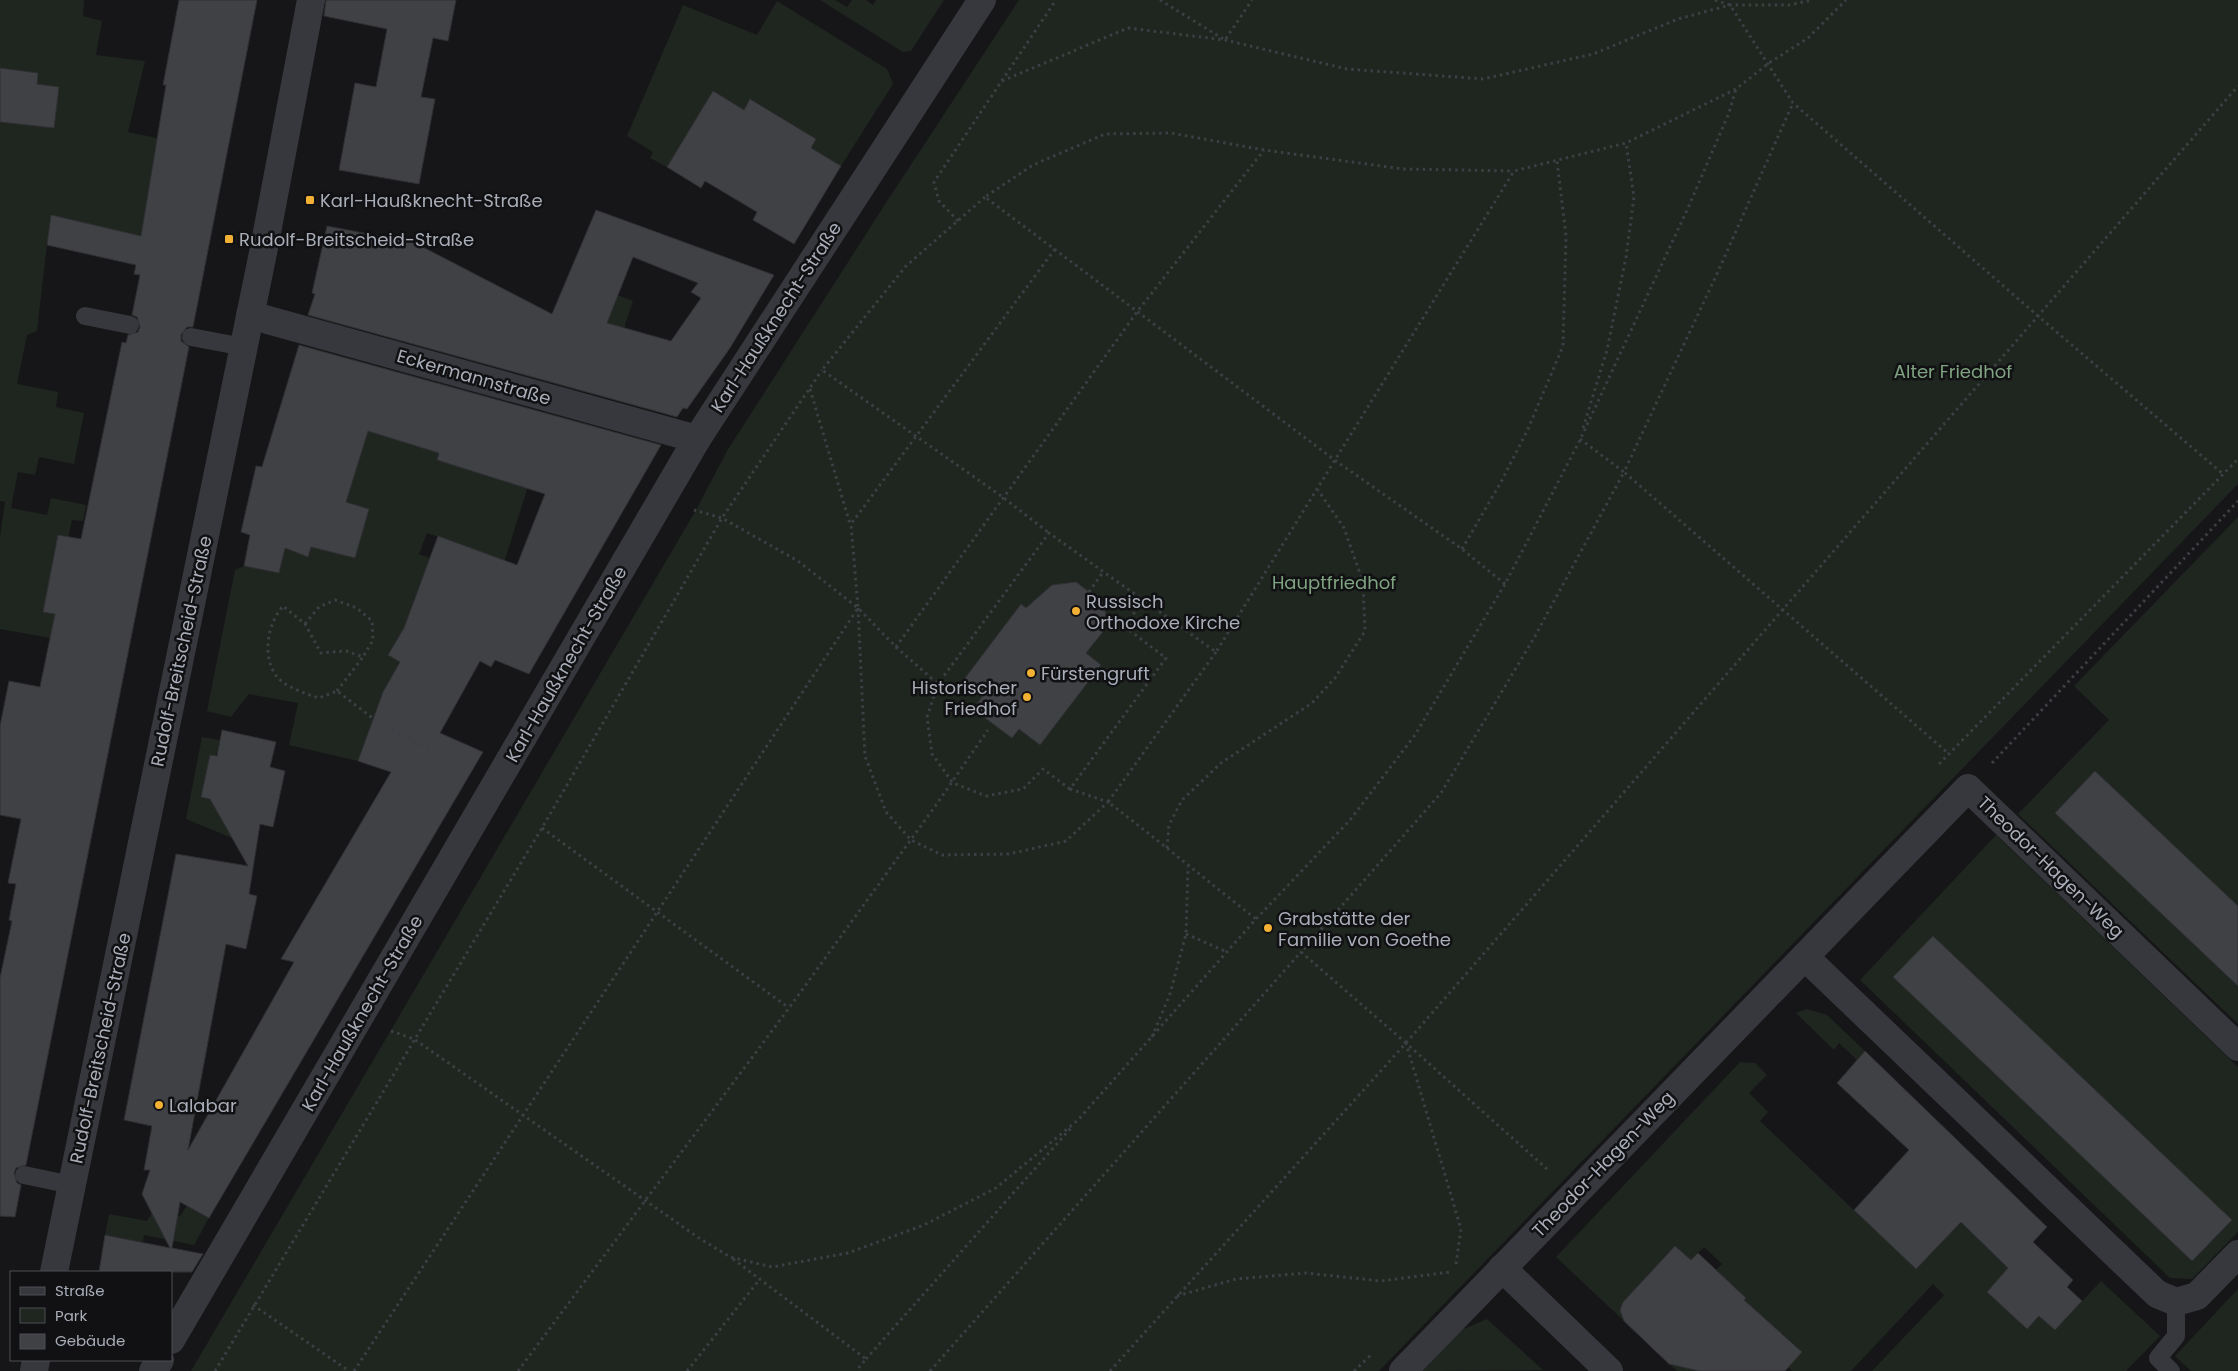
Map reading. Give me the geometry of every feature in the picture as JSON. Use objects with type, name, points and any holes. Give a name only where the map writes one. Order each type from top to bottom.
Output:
[{"type":"street","name":"Rudolf-Breitscheid-Straße","points":[[54,1271],[244,347],[311,0]]},
{"type":"street","name":"Karl-Haußknecht-Straße","points":[[172,1338],[697,439],[982,0]]},
{"type":"street","name":"Eckermannstraße","points":[[250,315],[697,439]]},
{"type":"street","name":"Theodor-Hagen-Weg","points":[[1403,1371],[1968,788],[2238,1047]]},
{"type":"street","points":[[1805,957],[2157,1294],[2176,1302],[2196,1296],[2235,1262]]},
{"type":"street","points":[[1502,1268],[1609,1371]]},
{"type":"lane","points":[[85,316],[130,325]]},
{"type":"lane","points":[[191,337],[244,347]]},
{"type":"lane","points":[[24,1175],[72,1185]]},
{"type":"lane","points":[[2171,1371],[2158,1358],[2176,1336],[2176,1302]]},
{"type":"path","points":[[958,221],[939,201],[934,182],[1056,0]]},
{"type":"path","points":[[1160,0],[1225,40]]},
{"type":"path","points":[[1225,40],[1252,0]]},
{"type":"path","points":[[1715,0],[1730,6],[1793,103],[2223,474]]},
{"type":"path","points":[[1002,81],[1128,28],[1225,40],[1347,69],[1484,79],[1593,54],[1678,19],[1730,6],[1790,5],[1812,0]]},
{"type":"path","points":[[215,1371],[542,828],[722,518],[822,370],[906,266],[985,197],[1033,165],[1105,134],[1171,133],[1264,150],[1403,169],[1514,171],[1626,143],[1736,89],[1768,63],[1808,38],[1846,0]]},
{"type":"path","points":[[1110,1371],[1406,1043],[2238,86]]},
{"type":"path","points":[[856,1371],[1256,919],[1350,820],[1415,734],[1505,584],[1580,440],[1688,208],[1729,113],[1736,89]]},
{"type":"path","points":[[930,1371],[1441,794],[1534,638],[1624,472],[1716,276],[1793,103]]},
{"type":"path","points":[[1580,440],[1607,350],[1626,257],[1634,197],[1626,143]]},
{"type":"path","points":[[896,647],[1137,312],[1264,150]]},
{"type":"path","points":[[1462,549],[1501,482],[1520,444],[1563,346],[1566,236],[1557,161]]},
{"type":"path","points":[[810,388],[850,524],[858,608],[865,756],[886,812],[911,840],[942,855],[1009,854],[1066,841],[1108,802],[1216,652],[1514,171]]},
{"type":"path","points":[[985,197],[1336,461],[1462,549],[1505,584]]},
{"type":"path","points":[[850,524],[1055,249]]},
{"type":"path","points":[[822,370],[1004,498],[1049,533],[1216,652]]},
{"type":"path","points":[[1580,440],[1624,472],[1949,754]]},
{"type":"path","points":[[1167,848],[1169,825],[1182,800],[1221,763],[1312,703],[1335,678],[1365,631],[1364,582],[1344,528],[1318,490]]},
{"type":"path","points":[[1968,788],[2238,501]]},
{"type":"path","points":[[696,510],[722,518],[798,561],[858,608],[896,647],[938,684]]},
{"type":"path","points":[[1049,533],[938,684],[927,717],[932,754],[952,783],[986,796],[1024,789],[1043,769],[1070,788],[1108,802],[1256,919]]},
{"type":"path","points":[[1089,592],[1103,572]]},
{"type":"path","points":[[1070,788],[1166,658],[1129,630],[1139,596]]},
{"type":"path","points":[[305,624],[319,607],[335,600],[357,608],[372,621],[373,640],[363,657],[337,691],[318,698],[294,689],[275,675],[267,650],[274,616],[283,606],[305,624],[321,653],[346,651],[363,657]]},
{"type":"path","points":[[354,1371],[858,608]]},
{"type":"path","points":[[337,691],[383,726],[429,748]]},
{"type":"path","points":[[518,1371],[789,1008],[952,783],[988,730]]},
{"type":"path","points":[[542,828],[789,1008]]},
{"type":"path","points":[[1150,1040],[1170,994],[1186,934],[1188,866]]},
{"type":"path","points":[[1186,934],[1227,952]]},
{"type":"path","points":[[1301,952],[1547,1169]]},
{"type":"path","points":[[390,1030],[414,1039],[645,1201],[730,1257],[866,1360]]},
{"type":"path","points":[[1177,1296],[1236,1279],[1288,1274],[1306,1273],[1381,1281],[1455,1271],[1462,1229],[1406,1043]]},
{"type":"path","points":[[730,1257],[772,1267],[848,1253],[924,1225],[996,1188],[1078,1120]]},
{"type":"path","points":[[687,1371],[760,1280]]},
{"type":"path","points":[[254,1305],[349,1371]]},
{"type":"green space","points":[[0,0],[84,0],[83,16],[102,21],[96,55],[145,61],[128,132],[157,138],[141,236],[52,216],[49,227],[37,331],[27,335],[17,384],[58,392],[56,407],[84,413],[74,464],[39,457],[35,475],[18,472],[11,508],[47,515],[51,498],[86,505],[83,521],[72,520],[62,567],[44,612],[55,614],[50,638],[0,629],[0,537],[5,502],[0,501],[0,122],[54,128],[59,87],[37,84],[38,73],[1,69],[0,79]]},
{"type":"green space","points":[[820,0],[835,0],[847,7],[852,0],[866,0],[873,5],[876,0],[944,0],[911,51],[903,52]]},
{"type":"green space","name":"Hauptfriedhof","points":[[1019,0],[2238,0],[2238,484],[1379,1371],[191,1371],[696,510],[727,451]]},
{"type":"green space","points":[[777,1],[887,69],[893,84],[841,166],[811,148],[816,139],[751,99],[744,110],[713,91],[667,167],[650,158],[653,152],[627,136],[683,5],[757,35]]},
{"type":"green space","points":[[568,276],[633,301],[624,328],[554,309]]},
{"type":"green space","points":[[386,373],[439,453],[437,460],[499,479],[530,480],[502,569],[464,546],[427,533],[419,554],[430,558],[413,602],[432,610],[414,641],[400,634],[388,655],[400,662],[380,698],[435,731],[358,761],[289,745],[298,703],[249,694],[231,717],[207,711],[235,570],[244,566],[279,573],[285,548],[308,557],[314,539],[324,550],[355,558],[369,509],[311,490]]},
{"type":"green space","points":[[2238,517],[2238,1024],[2018,814],[2109,720],[2074,686]]},
{"type":"green space","points":[[202,737],[220,740],[216,756],[210,755],[201,797],[224,801],[244,843],[186,819]]},
{"type":"green space","points":[[1996,835],[2238,1067],[2238,1232],[2192,1279],[2170,1278],[1860,980]]},
{"type":"green space","points":[[1807,1009],[1827,1015],[1865,1051],[1857,1060],[1839,1043],[1834,1050],[1796,1013]]},
{"type":"green space","points":[[1740,1062],[1755,1063],[1767,1075],[1749,1093],[1768,1112],[1760,1121],[1916,1269],[1972,1208],[2008,1268],[1987,1292],[2027,1329],[2039,1316],[2055,1330],[2101,1281],[2160,1336],[2126,1371],[1872,1371],[1944,1295],[1933,1284],[1851,1371],[1792,1371],[1788,1367],[1802,1352],[1782,1333],[1768,1347],[1721,1371],[1677,1371],[1669,1364],[1687,1362],[1746,1298],[1716,1270],[1722,1264],[1704,1247],[1691,1260],[1675,1246],[1623,1302],[1620,1310],[1624,1321],[1556,1257]]},
{"type":"green space","points":[[156,1206],[180,1216],[187,1206],[209,1218],[194,1245],[144,1235],[143,1242],[105,1235],[109,1214],[147,1221]]},
{"type":"green space","points":[[2238,1289],[2238,1371],[2191,1371],[2175,1356]]},
{"type":"green space","points":[[1487,1319],[1543,1370],[1423,1371],[1461,1330]]},
{"type":"building","points":[[179,0],[257,0],[193,327],[187,327],[181,335],[181,341],[189,347],[26,1165],[16,1168],[14,1173],[17,1183],[21,1185],[15,1217],[0,1216],[0,978],[12,921],[9,920],[16,884],[8,883],[21,819],[0,815],[0,726],[9,681],[40,687],[55,614],[43,612],[58,535],[81,539],[122,342],[126,343],[128,335],[138,332],[140,327],[137,317],[132,315],[140,275],[134,274],[136,265],[47,245],[51,215],[141,236],[166,85],[163,85]]},
{"type":"building","points":[[326,0],[456,0],[448,41],[433,38],[421,97],[435,99],[419,184],[339,170],[355,83],[376,87],[387,29],[324,16]]},
{"type":"building","points":[[0,68],[38,73],[37,84],[59,87],[54,128],[0,122]]},
{"type":"building","points":[[713,91],[744,110],[750,99],[816,139],[811,148],[841,166],[794,244],[753,220],[757,212],[705,181],[701,188],[667,167]]},
{"type":"building","points":[[596,210],[774,275],[730,348],[687,409],[683,408],[677,417],[308,315],[315,294],[312,293],[327,226],[415,243],[552,314]],"holes":[[[633,257],[698,283],[691,292],[701,298],[671,341],[607,323]]]},
{"type":"building","points":[[299,345],[661,445],[529,674],[495,660],[491,667],[480,661],[440,733],[483,752],[209,1218],[180,1202],[172,1248],[203,1254],[192,1272],[99,1271],[105,1235],[170,1248],[142,1194],[150,1170],[144,1170],[152,1126],[124,1120],[176,854],[248,866],[210,799],[201,797],[210,755],[217,756],[222,730],[276,742],[270,767],[285,771],[273,827],[260,824],[249,894],[257,896],[246,949],[226,944],[188,1150],[294,962],[281,959],[391,772],[358,761],[383,692],[400,662],[388,655],[404,628],[438,536],[517,565],[545,494],[437,460],[439,453],[368,431],[346,502],[369,509],[355,558],[311,547],[308,557],[285,548],[279,573],[244,566],[250,535],[241,532],[256,466],[262,467]]},
{"type":"building","name":"Fürstengruft","points":[[1076,582],[1105,604],[1106,628],[1086,653],[1101,665],[1040,745],[1019,729],[1012,738],[973,709],[982,697],[962,682],[1021,604],[1026,608],[1052,585]]},
{"type":"building","points":[[2095,771],[2238,906],[2238,986],[2055,813]]},
{"type":"building","points":[[1933,936],[2232,1220],[2192,1261],[1893,977]]},
{"type":"building","points":[[1865,1051],[2047,1227],[2033,1242],[2073,1280],[2067,1287],[2082,1301],[2055,1330],[2039,1316],[2027,1329],[1987,1292],[2008,1268],[1961,1222],[1916,1269],[1854,1210],[1909,1150],[1837,1083]]},
{"type":"building","points":[[1675,1246],[1691,1260],[1698,1253],[1746,1298],[1744,1300],[1802,1352],[1785,1371],[1699,1371],[1669,1364],[1624,1321],[1620,1310],[1623,1302]]},
{"type":"place","name":"Karl-Haußknecht-Straße","points":[[310,200]]},
{"type":"place","name":"Rudolf-Breitscheid-Straße","points":[[229,239]]},
{"type":"place","name":"Russisch Orthodoxe Kirche","points":[[1076,611]]},
{"type":"place","name":"Fürstengruft","points":[[1031,673]]},
{"type":"place","name":"Historischer Friedhof","points":[[1027,697]]},
{"type":"place","name":"Grabstätte der Familie von Goethe","points":[[1268,928]]},
{"type":"place","name":"Lalabar","points":[[159,1105]]},
{"type":"park label","name":"Alter Friedhof","points":[[1953,371]]}]
